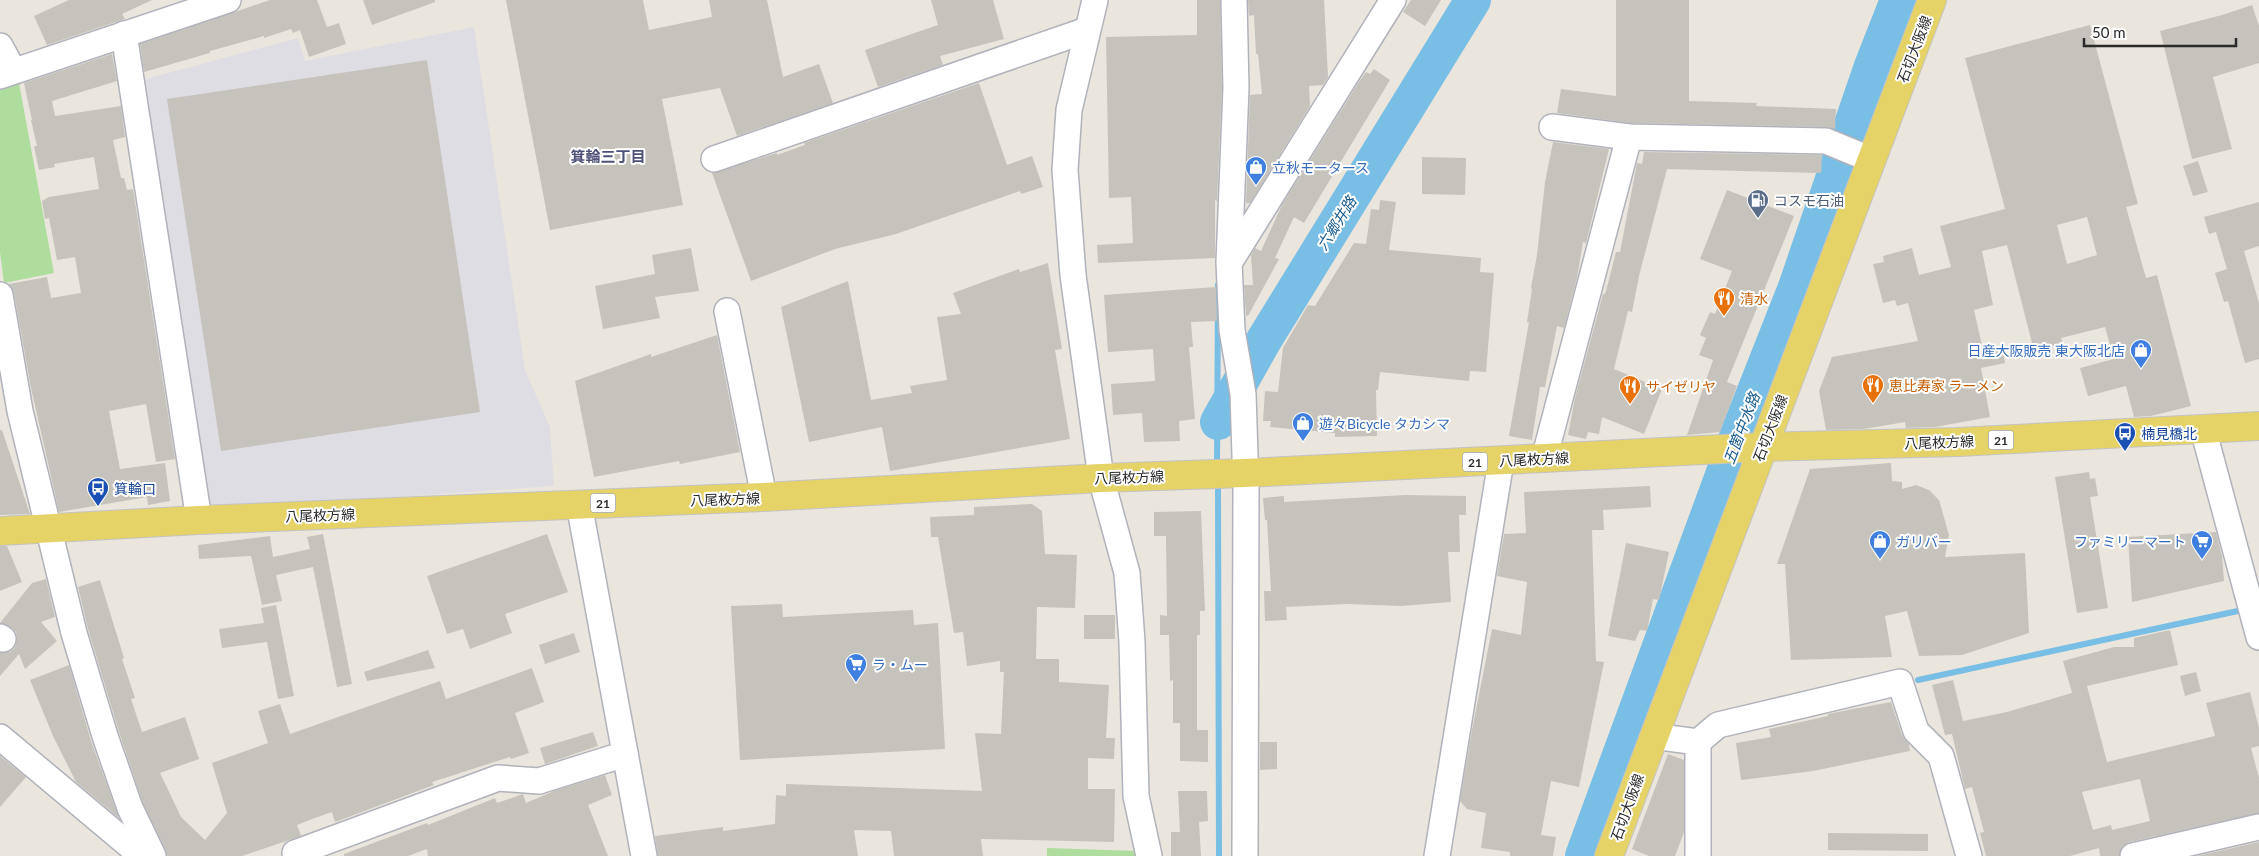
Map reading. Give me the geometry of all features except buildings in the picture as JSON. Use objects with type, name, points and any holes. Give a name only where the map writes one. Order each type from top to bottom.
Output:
[{"type":"main road","name":"石切大阪線","points":[[1609,856],[1653,736],[1753,448],[1865,156],[1932,0]]},
{"type":"main road","name":"八尾枚方線","points":[[0,531],[199,520],[764,497],[1101,478],[1206,475],[1753,448],[1958,442],[2259,426]]},
{"type":"street","points":[[0,46],[7,73],[228,0]]},
{"type":"street","points":[[1095,0],[1068,110],[1065,170],[1073,275],[1101,478],[1127,573],[1132,642],[1136,796],[1149,856]]},
{"type":"street","points":[[1234,0],[1236,88],[1229,262],[1232,330],[1243,394],[1240,473],[1245,856]]},
{"type":"street","points":[[1229,262],[1393,0]]},
{"type":"street","points":[[714,159],[1087,30]]},
{"type":"street","points":[[124,34],[199,520]]},
{"type":"street","points":[[1552,127],[1629,137],[1826,140],[1865,156]]},
{"type":"street","points":[[1544,459],[1629,137]]},
{"type":"street","points":[[0,295],[20,411],[74,633],[105,736],[130,808],[153,856]]},
{"type":"street","points":[[727,311],[764,497]]},
{"type":"street","points":[[2203,429],[2259,637]]},
{"type":"street","points":[[1437,856],[1501,461]]},
{"type":"street","points":[[579,504],[644,856]]},
{"type":"street","points":[[1653,736],[1698,742],[1718,725],[1900,682],[1916,732],[1941,756],[1969,856]]},
{"type":"street","points":[[0,737],[142,856]]},
{"type":"street","points":[[1698,742],[1698,856]]},
{"type":"street","points":[[294,853],[498,778],[538,781],[625,754]]},
{"type":"street","points":[[2133,856],[2259,827]]},
{"type":"shaded area","points":[[474,27],[525,370],[550,427],[554,486],[210,510],[142,80],[298,38],[305,61]]},
{"type":"green space","points":[[19,83],[54,273],[4,283],[0,252],[0,88]]},
{"type":"green space","points":[[1047,848],[1138,851],[1139,856],[1047,856]]},
{"type":"waterway","name":"六郷井路","points":[[1218,422],[1264,340],[1473,0]]},
{"type":"waterway","name":"五箇中水路","points":[[1583,856],[1740,429],[1796,287],[1872,66],[1898,0]]},
{"type":"waterway","points":[[1217,467],[1218,285]]},
{"type":"waterway","points":[[1218,480],[1219,856]]},
{"type":"waterway","points":[[1918,680],[2247,609]]},
{"type":"place","name":"立秋モータース","points":[[1256,186]]},
{"type":"place","name":"コスモ石油","points":[[1758,219]]},
{"type":"place","name":"清水","points":[[1724,317]]},
{"type":"place","name":"日産大阪販売 東大阪北店","points":[[2141,369]]},
{"type":"place","name":"恵比寿家 ラーメン","points":[[1873,404]]},
{"type":"place","name":"サイゼリヤ","points":[[1630,405]]},
{"type":"place","name":"遊々Bicycle タカシマ","points":[[1303,442]]},
{"type":"place","name":"楠見橋北","points":[[2125,452]]},
{"type":"place","name":"箕輪口","points":[[98,507]]},
{"type":"place","name":"ガリバー","points":[[1880,560]]},
{"type":"place","name":"ファミリーマート","points":[[2202,560]]},
{"type":"place","name":"ラ・ムー","points":[[856,683]]},
{"type":"district","name":"箕輪三丁目","points":[[608,156]]}]
